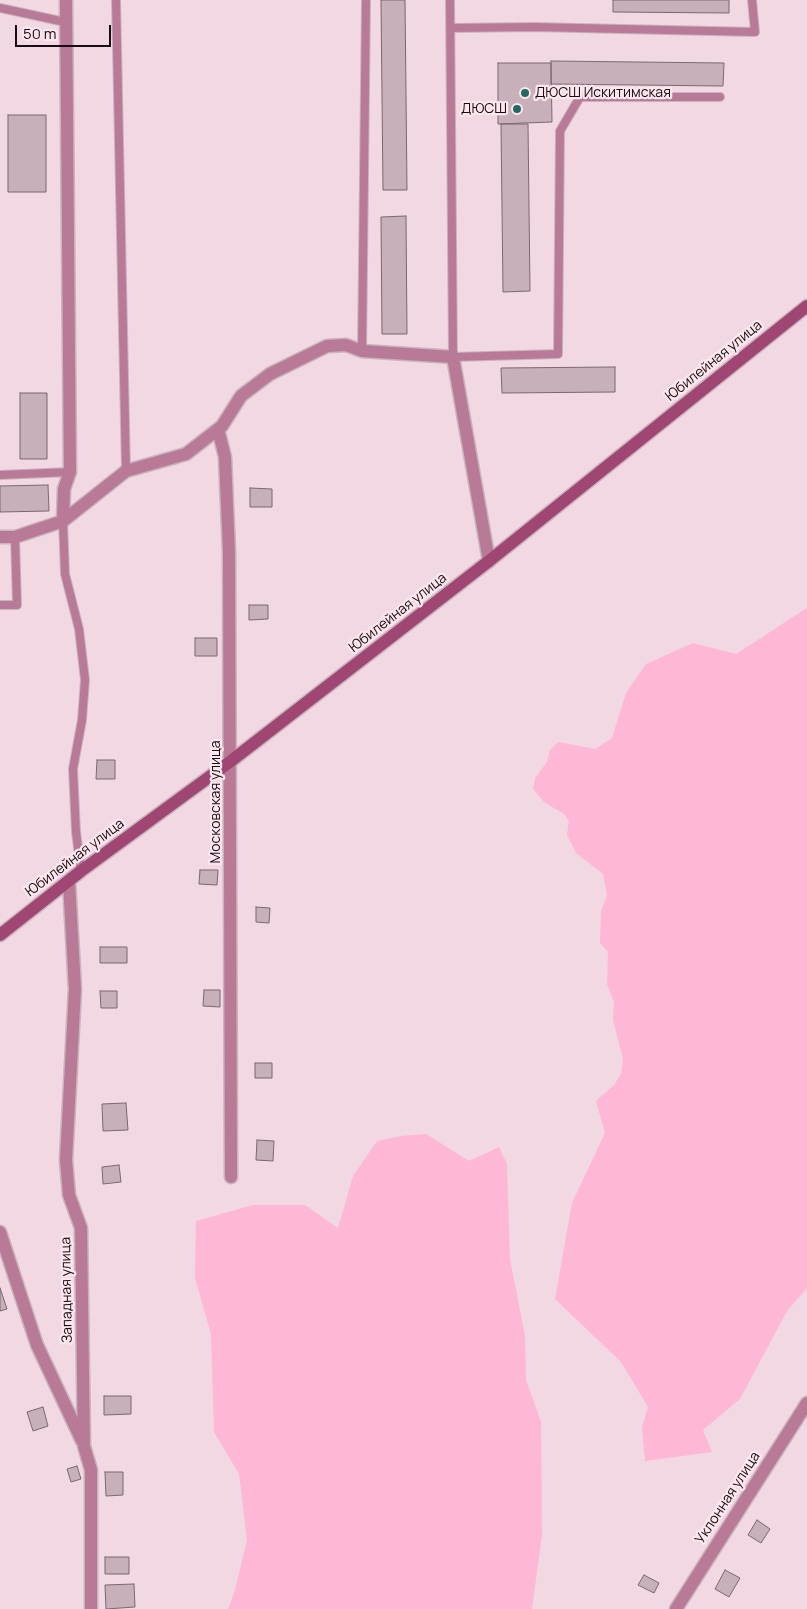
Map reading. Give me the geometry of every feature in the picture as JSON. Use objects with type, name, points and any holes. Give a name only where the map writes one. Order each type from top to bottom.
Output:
[{"type":"main road","name":"Юбилейная улица","points":[[0,935],[81,871],[231,761],[489,561],[807,306]]},
{"type":"street","points":[[63,522],[64,489],[70,472],[66,0]]},
{"type":"street","points":[[0,538],[15,537],[63,522],[126,471],[186,454],[218,429],[241,396],[270,374],[327,346],[346,345],[362,351],[453,357],[489,561]]},
{"type":"street","name":"Московская улица","points":[[218,429],[225,457],[229,542],[231,1177]]},
{"type":"street","name":"Западная улица","points":[[69,882],[75,989],[66,1160],[68,1195],[81,1228],[84,1446],[91,1470],[91,1609]]},
{"type":"street","points":[[0,1232],[37,1345],[84,1446]]},
{"type":"street","name":"Уклонная улица","points":[[676,1609],[807,1403]]},
{"type":"lane","points":[[116,0],[126,471]]},
{"type":"lane","points":[[362,351],[366,0]]},
{"type":"lane","points":[[450,0],[453,357],[558,354],[560,131],[580,97],[720,97]]},
{"type":"lane","points":[[451,28],[534,27],[755,32],[752,0]]},
{"type":"lane","points":[[0,8],[65,22]]},
{"type":"lane","points":[[0,475],[70,472]]},
{"type":"lane","points":[[63,522],[65,574],[79,629],[85,680],[82,720],[73,769],[76,832],[81,871]]},
{"type":"lane","points":[[0,606],[17,605],[15,537]]},
{"type":"shaded area","points":[[807,608],[807,1288],[787,1311],[740,1399],[703,1430],[712,1452],[645,1461],[642,1428],[648,1407],[621,1362],[555,1299],[572,1203],[605,1133],[596,1101],[614,1085],[621,1074],[623,1059],[613,1020],[614,1002],[607,984],[608,952],[600,943],[601,911],[607,895],[603,874],[576,853],[567,835],[569,821],[564,814],[544,802],[533,789],[535,778],[547,762],[550,750],[558,742],[595,749],[612,738],[626,693],[646,664],[693,643],[736,654]]},
{"type":"shaded area","points":[[426,1134],[469,1161],[499,1147],[507,1164],[510,1259],[525,1336],[526,1380],[541,1422],[542,1535],[532,1609],[228,1609],[235,1590],[247,1540],[239,1474],[214,1432],[211,1334],[195,1278],[196,1221],[253,1205],[305,1205],[338,1228],[353,1176],[377,1141],[401,1136]]},
{"type":"building","points":[[381,0],[405,0],[407,190],[383,190]]},
{"type":"building","points":[[613,0],[729,0],[729,13],[613,12]]},
{"type":"building","points":[[551,61],[724,63],[723,86],[551,84]]},
{"type":"building","name":"ДЮСШ Искитимская","points":[[498,63],[551,63],[552,122],[498,124]]},
{"type":"building","points":[[8,115],[46,115],[46,192],[8,192]]},
{"type":"building","points":[[501,124],[528,124],[530,291],[503,292]]},
{"type":"building","points":[[406,216],[407,334],[382,334],[381,217]]},
{"type":"building","points":[[615,367],[615,392],[502,393],[501,368]]},
{"type":"building","points":[[20,393],[47,393],[47,459],[20,459]]},
{"type":"building","points":[[48,485],[49,511],[0,512],[0,486]]},
{"type":"building","points":[[250,488],[272,489],[272,507],[250,507]]},
{"type":"building","points":[[249,605],[268,605],[268,619],[249,620]]},
{"type":"building","points":[[195,638],[217,638],[217,656],[195,656]]},
{"type":"building","points":[[97,760],[115,760],[115,779],[96,779]]},
{"type":"building","points":[[200,870],[218,870],[217,885],[199,884]]},
{"type":"building","points":[[256,907],[270,908],[269,923],[256,922]]},
{"type":"building","points":[[100,947],[127,947],[127,963],[100,963]]},
{"type":"building","points":[[204,990],[220,990],[220,1007],[203,1006]]},
{"type":"building","points":[[100,991],[117,991],[117,1008],[101,1008]]},
{"type":"building","points":[[255,1063],[272,1063],[272,1078],[255,1078]]},
{"type":"building","points":[[126,1103],[128,1130],[103,1131],[102,1104]]},
{"type":"building","points":[[257,1140],[274,1141],[273,1161],[256,1160]]},
{"type":"building","points":[[119,1165],[121,1182],[103,1184],[102,1167]]},
{"type":"building","points":[[0,1288],[7,1309],[0,1311]]},
{"type":"building","points":[[104,1396],[131,1396],[131,1414],[104,1415]]},
{"type":"building","points":[[43,1407],[48,1426],[33,1431],[27,1412]]},
{"type":"building","points":[[77,1466],[81,1479],[71,1482],[67,1469]]},
{"type":"building","points":[[105,1472],[123,1472],[123,1495],[106,1496]]},
{"type":"building","points":[[757,1520],[770,1529],[761,1543],[748,1535]]},
{"type":"building","points":[[105,1557],[129,1557],[129,1574],[105,1574]]},
{"type":"building","points":[[725,1570],[740,1578],[729,1597],[715,1589]]},
{"type":"building","points":[[644,1575],[659,1583],[654,1593],[638,1585]]},
{"type":"building","points":[[134,1584],[135,1607],[106,1609],[105,1585]]},
{"type":"place","name":"ДЮСШ Искитимская","points":[[525,93]]},
{"type":"place","name":"ДЮСШ","points":[[517,109]]}]
